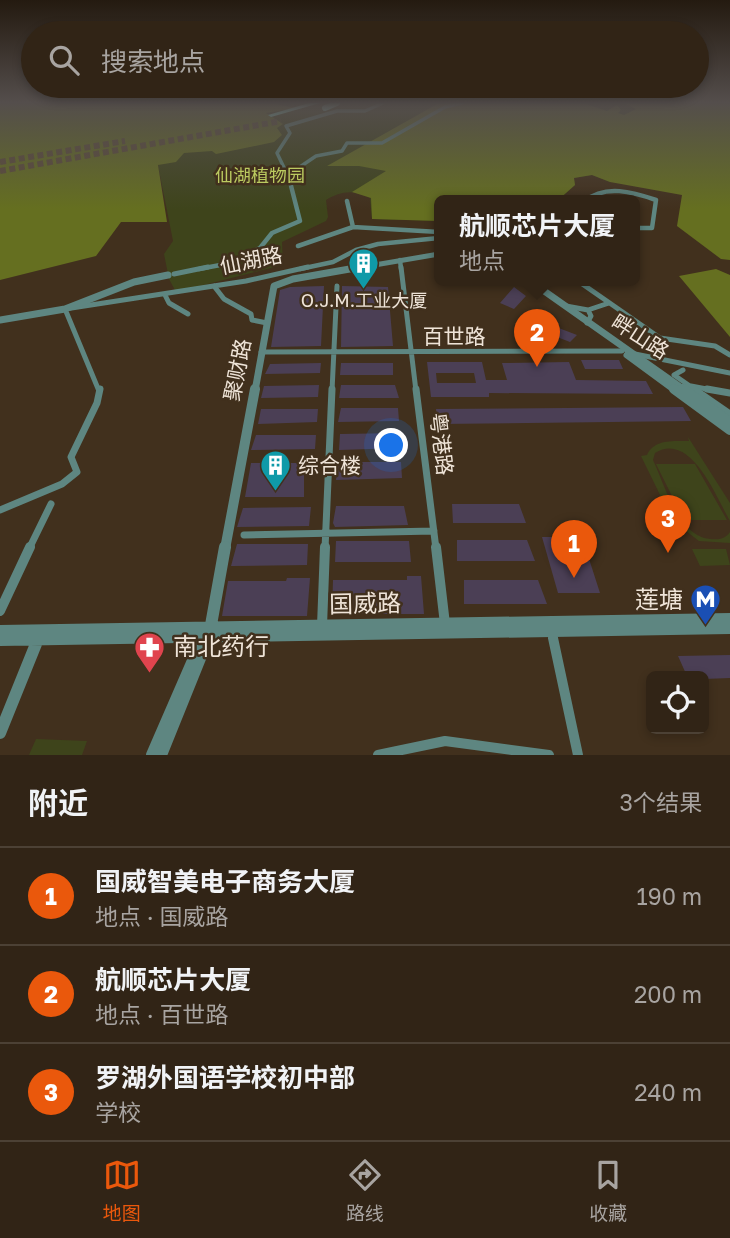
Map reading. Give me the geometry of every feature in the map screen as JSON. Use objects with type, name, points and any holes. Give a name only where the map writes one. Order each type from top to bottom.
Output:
[{"type":"street","points":[[171,274],[231,263],[260,248],[272,233],[300,221],[288,175],[277,153],[289,138]]},
{"type":"street","points":[[288,175],[316,156],[342,151],[347,143],[382,143],[390,138]]},
{"type":"street","points":[[591,195],[611,191],[631,195]]},
{"type":"street","points":[[640,197],[656,200],[652,228],[640,228]]},
{"type":"street","points":[[347,201],[353,227]]},
{"type":"street","points":[[298,246],[353,227],[434,232]]},
{"type":"street","name":"仙湖路","points":[[0,320],[214,286],[333,262],[356,250],[379,244],[434,238]]},
{"type":"street","name":"聚财路","points":[[161,755],[207,633],[274,286],[278,283],[434,255]]},
{"type":"street","name":"粤港路","points":[[400,260],[445,628]]},
{"type":"street","name":"仙湖路","points":[[65,309],[134,282],[171,274]]},
{"type":"street","points":[[214,286],[224,299],[251,314],[252,320],[267,323]]},
{"type":"street","points":[[322,625],[337,286]]},
{"type":"street","name":"畔山路","points":[[537,286],[730,422]]},
{"type":"street","points":[[585,286],[660,338],[721,347],[730,355]]},
{"type":"street","points":[[165,295],[169,303],[188,314]]},
{"type":"street","points":[[564,306],[587,310],[609,303]]},
{"type":"street","points":[[0,510],[62,484],[77,472],[71,457],[97,403],[100,387],[65,309]]},
{"type":"street","points":[[587,310],[591,316],[587,323]]},
{"type":"street","name":"百世路","points":[[261,352],[622,351]]},
{"type":"street","name":"畔山路","points":[[622,351],[730,430]]},
{"type":"street","points":[[633,353],[729,373],[730,363]]},
{"type":"street","points":[[682,370],[674,375],[730,414]]},
{"type":"street","points":[[689,386],[730,393]]},
{"type":"street","points":[[0,611],[51,504]]},
{"type":"street","points":[[244,535],[434,531]]},
{"type":"street","name":"国威路","points":[[0,640],[730,618]]},
{"type":"street","name":"国威路","points":[[0,631],[207,633],[322,625],[730,628]]},
{"type":"street","name":"聚财路","points":[[152,755],[207,633]]},
{"type":"street","points":[[552,638],[578,755]]},
{"type":"street","points":[[0,733],[38,639]]},
{"type":"street","points":[[378,755],[445,741],[549,755]]},
{"type":"green space","points":[[0,138],[278,138],[274,142],[216,154],[212,151],[184,153],[176,162],[158,165],[167,222],[121,222],[96,256],[0,280]]},
{"type":"green space","name":"仙湖植物园","points":[[198,138],[676,138],[610,182],[592,175],[574,178],[575,185],[564,195],[434,195],[434,221],[372,219],[370,198],[353,192],[337,195],[326,200],[326,221],[282,242],[283,265],[176,292],[169,279],[164,254],[173,241],[158,165]]},
{"type":"green space","points":[[376,138],[730,138],[730,260],[721,259],[677,226],[682,195],[610,182],[592,175],[574,178],[575,185],[564,195],[434,195],[434,221],[372,219],[371,198],[352,192],[386,171],[359,166],[327,166]]},
{"type":"green space","points":[[716,269],[730,275],[730,337],[679,276]]},
{"type":"green space","points":[[688,437],[730,503],[730,521],[710,483],[691,459],[680,451],[668,449],[655,453],[653,460],[674,508],[689,529],[699,536],[713,539],[724,538],[730,532],[730,543],[699,541],[677,524],[667,525],[659,511],[664,510],[660,502],[663,501],[641,456],[647,455],[654,446],[671,441],[689,441]]},
{"type":"green space","points":[[656,464],[695,464],[727,520],[684,520]]},
{"type":"green space","points":[[692,549],[726,549],[730,565],[700,566]]},
{"type":"green space","points":[[36,739],[87,741],[82,755],[29,755]]},
{"type":"building","points":[[324,286],[321,346],[271,347],[280,290]]},
{"type":"building","points":[[342,286],[388,287],[393,346],[341,347]]},
{"type":"building","points":[[514,287],[526,296],[514,309],[500,303]]},
{"type":"building","points":[[543,322],[577,335],[570,342],[536,329]]},
{"type":"building","points":[[581,360],[619,360],[623,369],[585,369]]},
{"type":"building","points":[[427,362],[482,362],[486,380],[507,380],[502,363],[569,362],[576,380],[646,381],[653,394],[489,393],[489,397],[431,397]],"holes":[[[436,373],[474,373],[476,383],[437,383]]]},
{"type":"building","points":[[321,363],[320,373],[265,374],[270,364]]},
{"type":"building","points":[[341,363],[393,363],[393,375],[340,375]]},
{"type":"building","points":[[319,385],[318,397],[261,398],[264,386]]},
{"type":"building","points":[[341,385],[395,385],[399,398],[339,398]]},
{"type":"building","points":[[683,407],[691,421],[438,424],[436,409]]},
{"type":"building","points":[[341,408],[398,408],[399,421],[338,422]]},
{"type":"building","points":[[261,409],[318,409],[317,422],[258,424]]},
{"type":"building","points":[[400,433],[401,448],[339,450],[340,434]]},
{"type":"building","points":[[256,435],[316,435],[315,449],[251,450]]},
{"type":"building","points":[[338,462],[401,462],[402,478],[336,480]]},
{"type":"building","points":[[251,463],[313,463],[312,475],[304,475],[304,497],[245,497]]},
{"type":"building","points":[[452,504],[519,504],[526,523],[453,523]]},
{"type":"building","points":[[336,506],[404,506],[408,525],[335,527],[333,523]]},
{"type":"building","points":[[311,507],[309,526],[237,527],[243,508]]},
{"type":"building","points":[[542,537],[582,537],[600,593],[558,593]]},
{"type":"building","points":[[457,540],[527,540],[535,561],[457,561]]},
{"type":"building","points":[[336,541],[409,541],[411,562],[335,562]]},
{"type":"building","points":[[237,544],[308,544],[307,565],[231,566]]},
{"type":"building","points":[[407,576],[421,576],[424,614],[332,614],[333,580],[407,580]]},
{"type":"building","points":[[287,578],[310,578],[307,616],[222,616],[228,581],[286,581]]},
{"type":"building","points":[[464,580],[538,580],[547,604],[464,604]]},
{"type":"building","points":[[730,655],[730,678],[709,679],[709,671],[685,671],[678,656]]},
{"type":"tunnel","points":[[0,171],[184,138]]},
{"type":"tunnel","points":[[0,162],[125,141]]},
{"type":"place","name":"O.J.M.工业大厦","points":[[364,290]]},
{"type":"place","name":"航顺芯片大厦","points":[[537,367]]},
{"type":"place","name":"综合楼","points":[[275,493]]},
{"type":"place","name":"罗湖外国语学校初中部","points":[[668,553]]},
{"type":"place","name":"国威智美电子商务大厦","points":[[574,578]]},
{"type":"place","name":"莲塘","points":[[706,627]]},
{"type":"place","name":"南北药行","points":[[150,674]]}]
